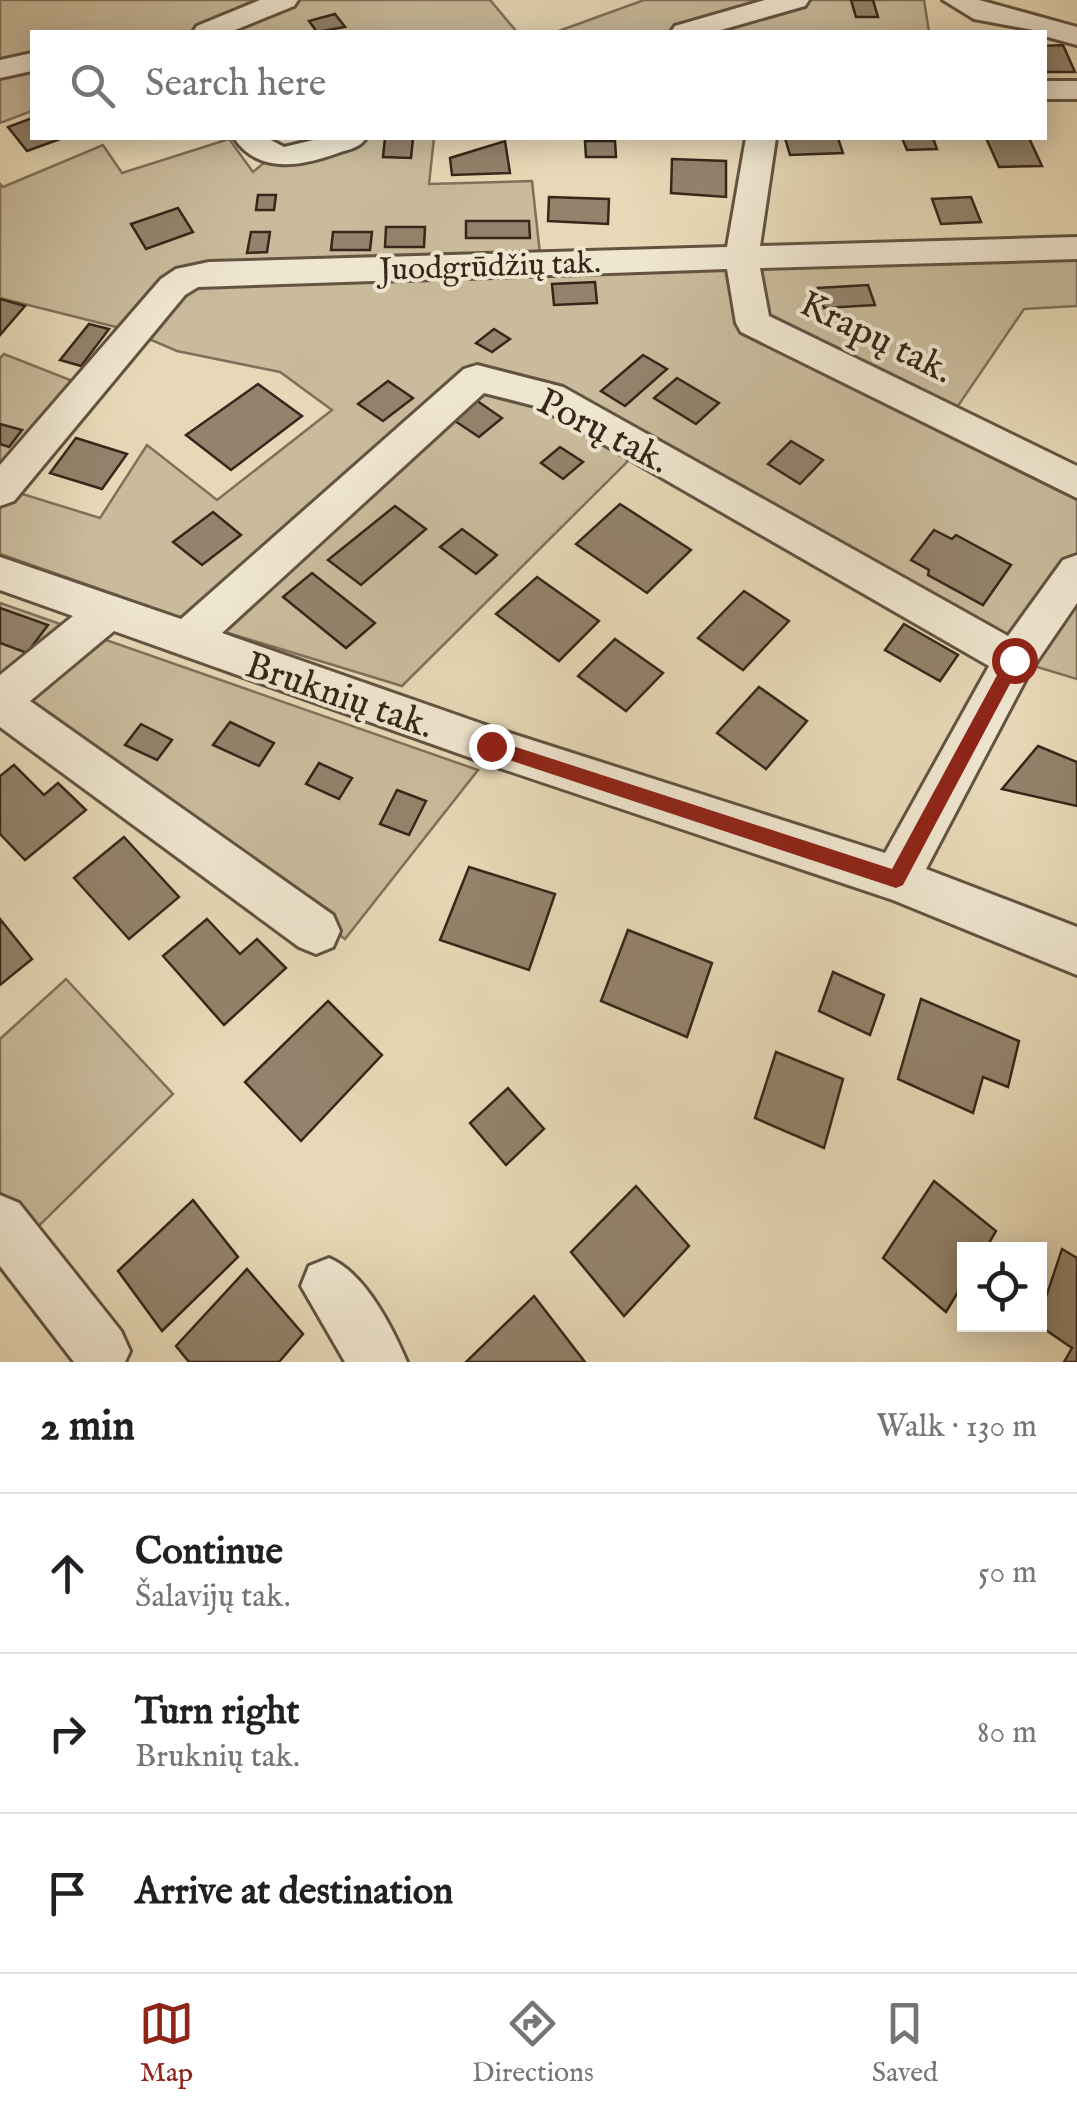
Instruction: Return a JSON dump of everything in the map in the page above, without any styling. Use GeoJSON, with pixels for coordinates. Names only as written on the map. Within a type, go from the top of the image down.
{"type":"FeatureCollection","features":[{"type":"Feature","properties":{"kind":"street"},"geometry":{"type":"LineString","coordinates":[[212,30],[284,0]]}},
{"type":"Feature","properties":{"kind":"street"},"geometry":{"type":"LineString","coordinates":[[699,30],[765,20],[795,0]]}},
{"type":"Feature","properties":{"kind":"street"},"geometry":{"type":"LineString","coordinates":[[956,0],[984,12],[1077,36]]}},
{"type":"Feature","properties":{"kind":"street"},"geometry":{"type":"LineString","coordinates":[[0,69],[30,62]]}},
{"type":"Feature","properties":{"kind":"street"},"geometry":{"type":"LineString","coordinates":[[1047,90],[1077,90]]}},
{"type":"Feature","properties":{"kind":"street"},"geometry":{"type":"LineString","coordinates":[[251,140],[268,156],[284,159],[345,140]]}},
{"type":"Feature","properties":{"kind":"street","name":"Krapų tak."},"geometry":{"type":"LineString","coordinates":[[762,140],[742,258],[753,323],[1077,483]]}},
{"type":"Feature","properties":{"kind":"street","name":"Juodgrūdžių tak."},"geometry":{"type":"LineString","coordinates":[[0,491],[172,287],[188,277],[208,273],[1077,248]]}},
{"type":"Feature","properties":{"kind":"street","name":"Porų tak."},"geometry":{"type":"LineString","coordinates":[[186,640],[476,378],[550,396],[1014,660]]}},
{"type":"Feature","properties":{"kind":"street"},"geometry":{"type":"LineString","coordinates":[[896,879],[1014,660],[1077,571]]}},
{"type":"Feature","properties":{"kind":"street","name":"Bruknių tak."},"geometry":{"type":"LineString","coordinates":[[0,572],[510,752],[896,879],[1077,951]]}},
{"type":"Feature","properties":{"kind":"street"},"geometry":{"type":"LineString","coordinates":[[110,612],[0,702],[316,931]]}},
{"type":"Feature","properties":{"kind":"street"},"geometry":{"type":"LineString","coordinates":[[0,1222],[101,1351]]}},
{"type":"Feature","properties":{"kind":"street"},"geometry":{"type":"LineString","coordinates":[[328,1286],[378,1362]]}},
{"type":"Feature","properties":{"kind":"shaded area"},"geometry":{"type":"Polygon","coordinates":[[[0,0],[490,0],[515,30],[30,30],[30,112],[0,123],[0,0]]]}},
{"type":"Feature","properties":{"kind":"shaded area"},"geometry":{"type":"Polygon","coordinates":[[[644,0],[924,0],[929,30],[562,30],[644,0]]]}},
{"type":"Feature","properties":{"kind":"shaded area"},"geometry":{"type":"Polygon","coordinates":[[[226,140],[253,172],[283,147],[307,140],[434,140],[429,184],[532,181],[541,263],[1077,248],[1077,306],[1024,309],[949,419],[1077,483],[1077,679],[1014,660],[633,456],[402,686],[202,625],[0,554],[0,358],[4,354],[88,387],[3,488],[100,518],[147,445],[217,500],[332,410],[280,372],[177,351],[128,330],[0,298],[0,184],[3,187],[103,145],[122,173],[226,140]]]}},
{"type":"Feature","properties":{"kind":"shaded area"},"geometry":{"type":"Polygon","coordinates":[[[0,603],[478,770],[345,939],[7,690],[0,694],[0,603]]]}},
{"type":"Feature","properties":{"kind":"shaded area"},"geometry":{"type":"Polygon","coordinates":[[[66,979],[173,1094],[0,1264],[0,1039],[66,979]]]}},
{"type":"Feature","properties":{"kind":"building"},"geometry":{"type":"Polygon","coordinates":[[[851,0],[873,0],[878,17],[856,17],[851,0]]]}},
{"type":"Feature","properties":{"kind":"building"},"geometry":{"type":"Polygon","coordinates":[[[335,14],[345,27],[316,30],[309,21],[335,14]]]}},
{"type":"Feature","properties":{"kind":"building"},"geometry":{"type":"Polygon","coordinates":[[[1063,45],[1075,72],[1047,72],[1047,46],[1063,45]]]}},
{"type":"Feature","properties":{"kind":"building"},"geometry":{"type":"Polygon","coordinates":[[[30,119],[30,140],[57,140],[27,151],[8,127],[30,119]]]}},
{"type":"Feature","properties":{"kind":"building"},"geometry":{"type":"Polygon","coordinates":[[[385,140],[413,140],[411,158],[383,157],[385,140]]]}},
{"type":"Feature","properties":{"kind":"building"},"geometry":{"type":"Polygon","coordinates":[[[786,140],[839,140],[843,153],[790,155],[786,140]]]}},
{"type":"Feature","properties":{"kind":"building"},"geometry":{"type":"Polygon","coordinates":[[[903,140],[934,140],[937,149],[907,150],[903,140]]]}},
{"type":"Feature","properties":{"kind":"building"},"geometry":{"type":"Polygon","coordinates":[[[987,140],[1030,140],[1042,166],[999,167],[987,140]]]}},
{"type":"Feature","properties":{"kind":"building"},"geometry":{"type":"Polygon","coordinates":[[[505,141],[510,173],[452,175],[450,158],[505,141]]]}},
{"type":"Feature","properties":{"kind":"building"},"geometry":{"type":"Polygon","coordinates":[[[585,141],[615,141],[616,157],[586,157],[585,141]]]}},
{"type":"Feature","properties":{"kind":"building"},"geometry":{"type":"Polygon","coordinates":[[[672,159],[726,161],[726,197],[671,193],[672,159]]]}},
{"type":"Feature","properties":{"kind":"building"},"geometry":{"type":"Polygon","coordinates":[[[258,195],[276,195],[274,210],[256,210],[258,195]]]}},
{"type":"Feature","properties":{"kind":"building"},"geometry":{"type":"Polygon","coordinates":[[[549,197],[609,199],[608,224],[548,221],[549,197]]]}},
{"type":"Feature","properties":{"kind":"building"},"geometry":{"type":"Polygon","coordinates":[[[971,197],[981,222],[941,224],[932,199],[971,197]]]}},
{"type":"Feature","properties":{"kind":"building"},"geometry":{"type":"Polygon","coordinates":[[[178,208],[193,232],[146,249],[131,224],[178,208]]]}},
{"type":"Feature","properties":{"kind":"building"},"geometry":{"type":"Polygon","coordinates":[[[466,221],[529,221],[530,238],[466,238],[466,221]]]}},
{"type":"Feature","properties":{"kind":"building"},"geometry":{"type":"Polygon","coordinates":[[[386,227],[425,227],[424,247],[385,247],[386,227]]]}},
{"type":"Feature","properties":{"kind":"building"},"geometry":{"type":"Polygon","coordinates":[[[251,232],[270,232],[267,252],[247,253],[251,232]]]}},
{"type":"Feature","properties":{"kind":"building"},"geometry":{"type":"Polygon","coordinates":[[[333,232],[372,232],[370,250],[331,250],[333,232]]]}},
{"type":"Feature","properties":{"kind":"building"},"geometry":{"type":"Polygon","coordinates":[[[595,282],[597,303],[554,305],[552,284],[595,282]]]}},
{"type":"Feature","properties":{"kind":"building"},"geometry":{"type":"Polygon","coordinates":[[[868,285],[875,305],[824,308],[818,288],[868,285]]]}},
{"type":"Feature","properties":{"kind":"building"},"geometry":{"type":"Polygon","coordinates":[[[0,299],[25,306],[0,335],[0,299]]]}},
{"type":"Feature","properties":{"kind":"building"},"geometry":{"type":"Polygon","coordinates":[[[89,324],[109,329],[81,366],[60,360],[89,324]]]}},
{"type":"Feature","properties":{"kind":"building"},"geometry":{"type":"Polygon","coordinates":[[[494,329],[510,339],[492,352],[476,343],[494,329]]]}},
{"type":"Feature","properties":{"kind":"building"},"geometry":{"type":"Polygon","coordinates":[[[643,355],[667,369],[625,406],[601,391],[643,355]]]}},
{"type":"Feature","properties":{"kind":"building"},"geometry":{"type":"Polygon","coordinates":[[[677,378],[719,403],[696,424],[654,398],[677,378]]]}},
{"type":"Feature","properties":{"kind":"building"},"geometry":{"type":"Polygon","coordinates":[[[388,381],[413,398],[383,421],[358,404],[388,381]]]}},
{"type":"Feature","properties":{"kind":"building"},"geometry":{"type":"Polygon","coordinates":[[[258,384],[302,416],[231,470],[186,435],[258,384]]]}},
{"type":"Feature","properties":{"kind":"building"},"geometry":{"type":"Polygon","coordinates":[[[470,396],[502,418],[479,437],[446,415],[470,396]]]}},
{"type":"Feature","properties":{"kind":"building"},"geometry":{"type":"Polygon","coordinates":[[[0,424],[22,430],[9,447],[0,444],[0,424]]]}},
{"type":"Feature","properties":{"kind":"building"},"geometry":{"type":"Polygon","coordinates":[[[76,438],[127,454],[102,489],[50,473],[76,438]]]}},
{"type":"Feature","properties":{"kind":"building"},"geometry":{"type":"Polygon","coordinates":[[[791,441],[823,460],[800,484],[768,464],[791,441]]]}},
{"type":"Feature","properties":{"kind":"building"},"geometry":{"type":"Polygon","coordinates":[[[560,447],[583,462],[563,479],[541,463],[560,447]]]}},
{"type":"Feature","properties":{"kind":"building"},"geometry":{"type":"Polygon","coordinates":[[[620,504],[691,550],[647,593],[576,544],[620,504]]]}},
{"type":"Feature","properties":{"kind":"building"},"geometry":{"type":"Polygon","coordinates":[[[395,506],[426,529],[361,585],[328,560],[395,506]]]}},
{"type":"Feature","properties":{"kind":"building"},"geometry":{"type":"Polygon","coordinates":[[[213,512],[241,535],[202,565],[173,542],[213,512]]]}},
{"type":"Feature","properties":{"kind":"building"},"geometry":{"type":"Polygon","coordinates":[[[462,529],[497,555],[476,574],[440,547],[462,529]]]}},
{"type":"Feature","properties":{"kind":"building"},"geometry":{"type":"Polygon","coordinates":[[[934,530],[952,539],[956,535],[1011,565],[983,605],[928,575],[929,570],[911,560],[934,530]]]}},
{"type":"Feature","properties":{"kind":"building"},"geometry":{"type":"Polygon","coordinates":[[[312,573],[375,623],[346,648],[283,597],[312,573]]]}},
{"type":"Feature","properties":{"kind":"building"},"geometry":{"type":"Polygon","coordinates":[[[537,577],[599,621],[559,661],[496,614],[537,577]]]}},
{"type":"Feature","properties":{"kind":"building"},"geometry":{"type":"Polygon","coordinates":[[[744,591],[789,621],[743,670],[698,638],[744,591]]]}},
{"type":"Feature","properties":{"kind":"building"},"geometry":{"type":"Polygon","coordinates":[[[0,608],[48,625],[27,653],[0,643],[0,608]]]}},
{"type":"Feature","properties":{"kind":"building"},"geometry":{"type":"Polygon","coordinates":[[[904,624],[958,655],[940,681],[885,650],[904,624]]]}},
{"type":"Feature","properties":{"kind":"building"},"geometry":{"type":"Polygon","coordinates":[[[615,639],[663,673],[626,711],[578,676],[615,639]]]}},
{"type":"Feature","properties":{"kind":"building"},"geometry":{"type":"Polygon","coordinates":[[[759,687],[807,721],[766,769],[717,733],[759,687]]]}},
{"type":"Feature","properties":{"kind":"building"},"geometry":{"type":"Polygon","coordinates":[[[230,722],[274,743],[259,766],[213,745],[230,722]]]}},
{"type":"Feature","properties":{"kind":"building"},"geometry":{"type":"Polygon","coordinates":[[[141,724],[172,740],[157,760],[125,745],[141,724]]]}},
{"type":"Feature","properties":{"kind":"building"},"geometry":{"type":"Polygon","coordinates":[[[1038,746],[1077,762],[1077,806],[1002,789],[1038,746]]]}},
{"type":"Feature","properties":{"kind":"building"},"geometry":{"type":"Polygon","coordinates":[[[319,763],[352,778],[339,799],[306,784],[319,763]]]}},
{"type":"Feature","properties":{"kind":"building"},"geometry":{"type":"Polygon","coordinates":[[[14,765],[44,795],[58,783],[86,810],[25,860],[0,834],[0,776],[14,765]]]}},
{"type":"Feature","properties":{"kind":"building"},"geometry":{"type":"Polygon","coordinates":[[[397,790],[426,801],[409,835],[380,824],[397,790]]]}},
{"type":"Feature","properties":{"kind":"building"},"geometry":{"type":"Polygon","coordinates":[[[124,837],[179,897],[129,939],[74,878],[124,837]]]}},
{"type":"Feature","properties":{"kind":"building"},"geometry":{"type":"Polygon","coordinates":[[[469,867],[555,894],[529,970],[440,940],[469,867]]]}},
{"type":"Feature","properties":{"kind":"building"},"geometry":{"type":"Polygon","coordinates":[[[0,919],[32,959],[0,985],[0,919]]]}},
{"type":"Feature","properties":{"kind":"building"},"geometry":{"type":"Polygon","coordinates":[[[207,919],[240,954],[257,939],[286,968],[224,1025],[163,956],[207,919]]]}},
{"type":"Feature","properties":{"kind":"building"},"geometry":{"type":"Polygon","coordinates":[[[628,930],[712,963],[687,1037],[601,1001],[628,930]]]}},
{"type":"Feature","properties":{"kind":"building"},"geometry":{"type":"Polygon","coordinates":[[[833,972],[884,995],[870,1035],[819,1011],[833,972]]]}},
{"type":"Feature","properties":{"kind":"building"},"geometry":{"type":"Polygon","coordinates":[[[921,999],[1019,1041],[1008,1087],[983,1077],[973,1113],[898,1079],[921,999]]]}},
{"type":"Feature","properties":{"kind":"building"},"geometry":{"type":"Polygon","coordinates":[[[328,1001],[382,1055],[301,1141],[245,1082],[328,1001]]]}},
{"type":"Feature","properties":{"kind":"building"},"geometry":{"type":"Polygon","coordinates":[[[776,1052],[843,1079],[824,1148],[755,1118],[776,1052]]]}},
{"type":"Feature","properties":{"kind":"building"},"geometry":{"type":"Polygon","coordinates":[[[508,1088],[544,1129],[506,1165],[470,1123],[508,1088]]]}},
{"type":"Feature","properties":{"kind":"building"},"geometry":{"type":"Polygon","coordinates":[[[934,1181],[996,1231],[990,1242],[957,1242],[957,1294],[946,1312],[883,1258],[934,1181]]]}},
{"type":"Feature","properties":{"kind":"building"},"geometry":{"type":"Polygon","coordinates":[[[636,1186],[689,1246],[624,1316],[571,1252],[636,1186]]]}},
{"type":"Feature","properties":{"kind":"building"},"geometry":{"type":"Polygon","coordinates":[[[193,1200],[238,1257],[162,1331],[118,1271],[193,1200]]]}},
{"type":"Feature","properties":{"kind":"building"},"geometry":{"type":"Polygon","coordinates":[[[1062,1249],[1077,1258],[1077,1362],[1064,1362],[1072,1348],[1047,1331],[1047,1294],[1062,1249]]]}},
{"type":"Feature","properties":{"kind":"building"},"geometry":{"type":"Polygon","coordinates":[[[247,1269],[303,1334],[279,1362],[189,1362],[176,1346],[247,1269]]]}},
{"type":"Feature","properties":{"kind":"building"},"geometry":{"type":"Polygon","coordinates":[[[534,1296],[585,1362],[466,1362],[534,1296]]]}},
{"type":"Feature","properties":{"kind":"route"},"geometry":{"type":"LineString","coordinates":[[491,746],[896,879],[1014,660]]}}]}
